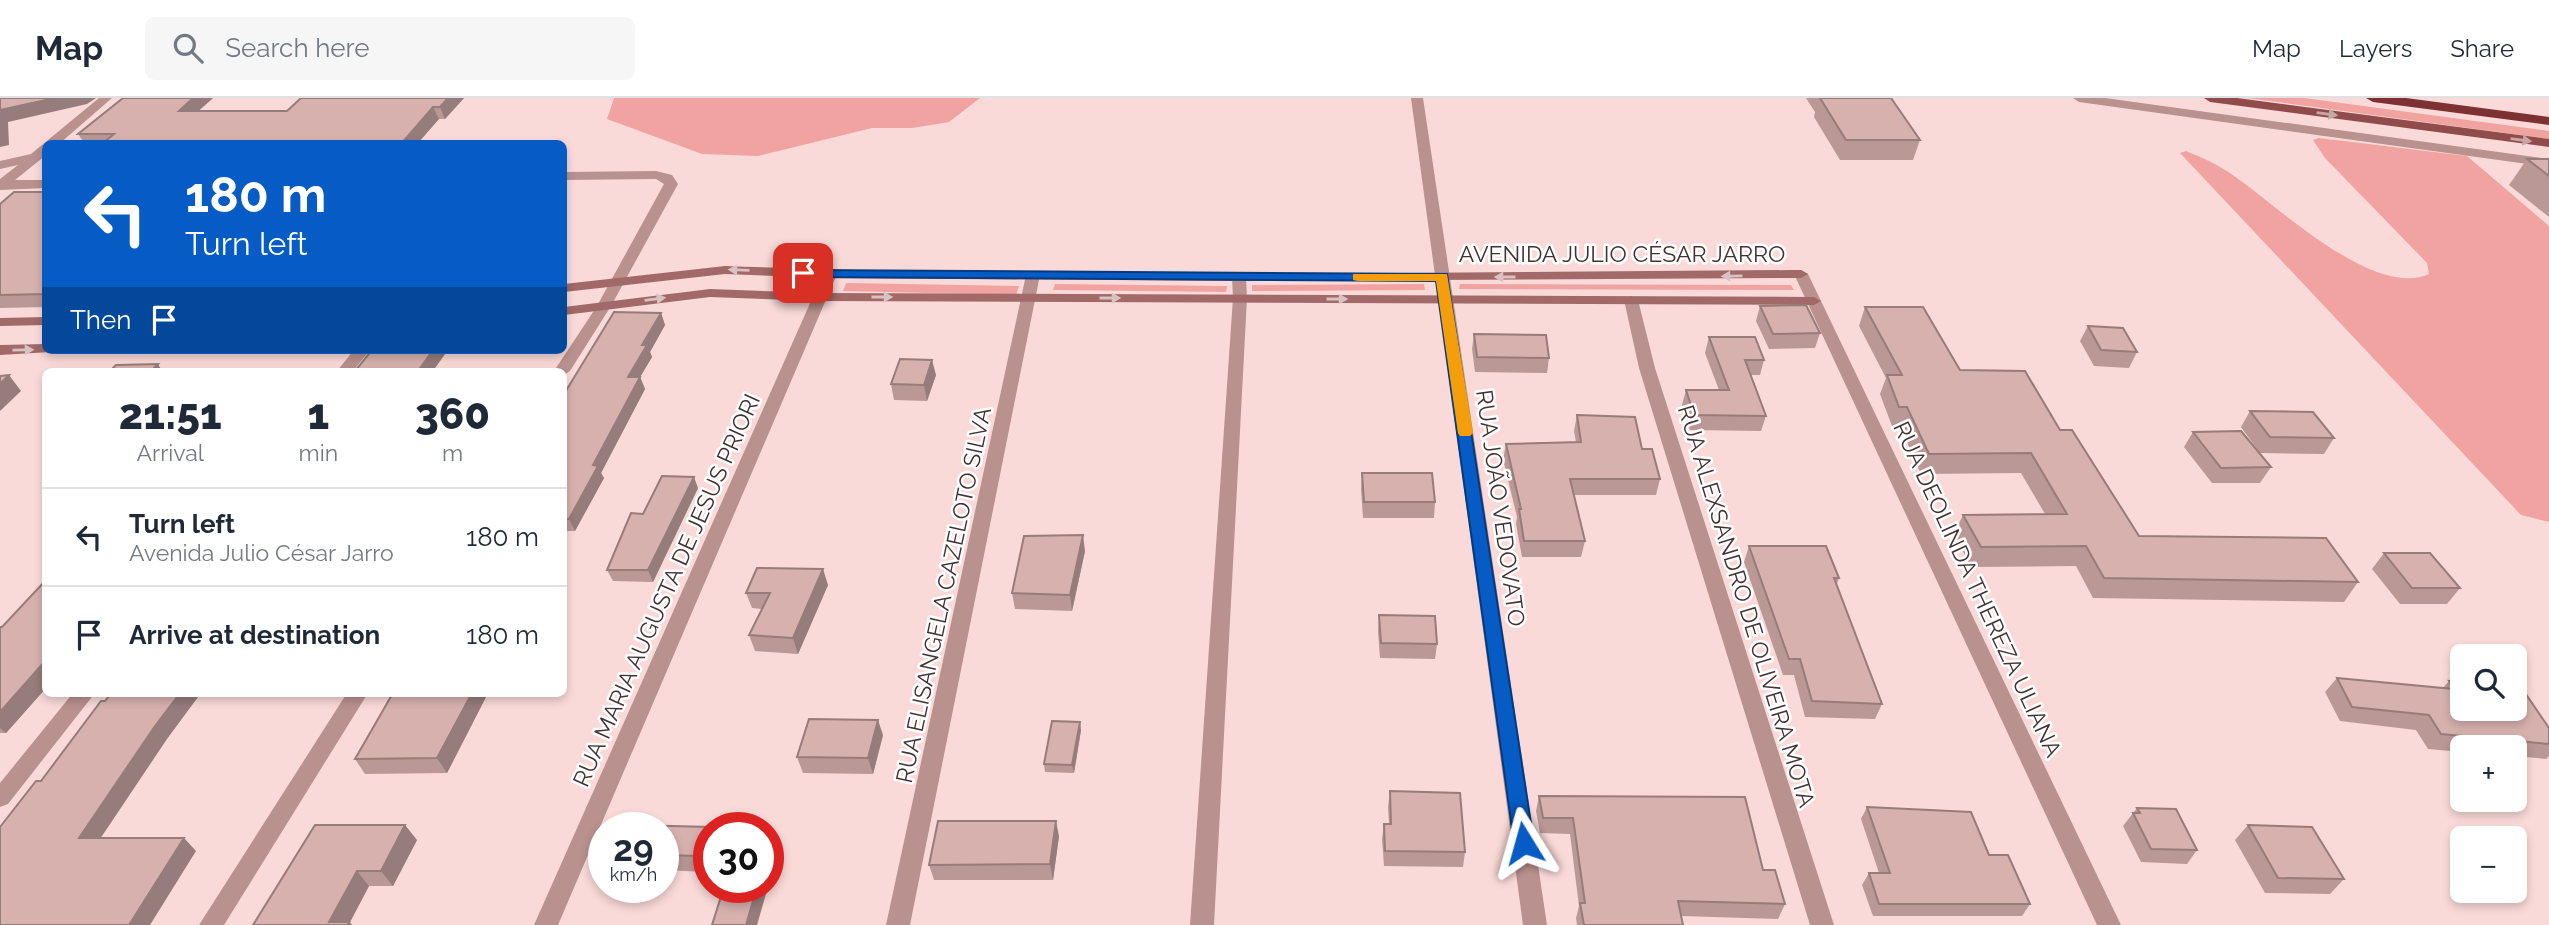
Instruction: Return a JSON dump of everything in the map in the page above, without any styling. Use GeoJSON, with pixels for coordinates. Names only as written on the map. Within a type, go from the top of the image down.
{"type":"FeatureCollection","features":[{"type":"Feature","properties":{"kind":"highway"},"geometry":{"type":"LineString","coordinates":[[2373,98],[2549,121]]}},
{"type":"Feature","properties":{"kind":"highway"},"geometry":{"type":"LineString","coordinates":[[2461,98],[2549,109]]}},
{"type":"Feature","properties":{"kind":"main road"},"geometry":{"type":"LineString","coordinates":[[2210,98],[2549,143]]}},
{"type":"Feature","properties":{"kind":"street"},"geometry":{"type":"LineString","coordinates":[[56,140],[106,98]]}},
{"type":"Feature","properties":{"kind":"street","name":"RUA JOÃO VEDOVATO"},"geometry":{"type":"LineString","coordinates":[[1417,98],[1535,925]]}},
{"type":"Feature","properties":{"kind":"street"},"geometry":{"type":"LineString","coordinates":[[2079,98],[2549,163]]}},
{"type":"Feature","properties":{"kind":"street"},"geometry":{"type":"LineString","coordinates":[[0,165],[40,152]]}},
{"type":"Feature","properties":{"kind":"street"},"geometry":{"type":"LineString","coordinates":[[1,185],[40,152]]}},
{"type":"Feature","properties":{"kind":"street"},"geometry":{"type":"LineString","coordinates":[[564,368],[604,306],[671,184],[667,178],[656,175],[567,176]]}},
{"type":"Feature","properties":{"kind":"street"},"geometry":{"type":"LineString","coordinates":[[1,185],[42,184]]}},
{"type":"Feature","properties":{"kind":"street","name":"AVENIDA JULIO CÉSAR JARRO"},"geometry":{"type":"LineString","coordinates":[[567,288],[725,270],[830,274],[1239,277],[1801,274]]}},
{"type":"Feature","properties":{"kind":"street","name":"RUA MARIA AUGUSTA DE JESUS PRIORI"},"geometry":{"type":"LineString","coordinates":[[546,925],[830,274]]}},
{"type":"Feature","properties":{"kind":"street","name":"RUA DEOLINDA THEREZA ULIANA"},"geometry":{"type":"LineString","coordinates":[[1801,274],[2109,925]]}},
{"type":"Feature","properties":{"kind":"street","name":"RUA ELISANGELA CAZELOTO SILVA"},"geometry":{"type":"LineString","coordinates":[[898,925],[1031,298],[1033,275]]}},
{"type":"Feature","properties":{"kind":"street"},"geometry":{"type":"LineString","coordinates":[[1202,925],[1240,298],[1239,277]]}},
{"type":"Feature","properties":{"kind":"street","name":"AVENIDA JULIO CÉSAR JARRO"},"geometry":{"type":"LineString","coordinates":[[567,311],[710,293],[820,297],[1814,301]]}},
{"type":"Feature","properties":{"kind":"street","name":"RUA ALEXSANDRO DE OLIVEIRA MOTA"},"geometry":{"type":"LineString","coordinates":[[1631,300],[1647,368],[1822,925]]}},
{"type":"Feature","properties":{"kind":"street"},"geometry":{"type":"LineString","coordinates":[[0,322],[42,321]]}},
{"type":"Feature","properties":{"kind":"street"},"geometry":{"type":"LineString","coordinates":[[0,350],[42,349]]}},
{"type":"Feature","properties":{"kind":"street"},"geometry":{"type":"LineString","coordinates":[[347,368],[359,354]]}},
{"type":"Feature","properties":{"kind":"street"},"geometry":{"type":"LineString","coordinates":[[0,798],[82,697]]}},
{"type":"Feature","properties":{"kind":"street"},"geometry":{"type":"LineString","coordinates":[[211,925],[355,697]]}},
{"type":"Feature","properties":{"kind":"shaded area"},"geometry":{"type":"Polygon","coordinates":[[[614,98],[980,98],[949,122],[912,128],[872,128],[758,156],[702,154],[607,119],[614,98]]]}},
{"type":"Feature","properties":{"kind":"shaded area"},"geometry":{"type":"Polygon","coordinates":[[[2248,98],[2304,98],[2549,131],[2549,139],[2248,98]]]}},
{"type":"Feature","properties":{"kind":"shaded area"},"geometry":{"type":"Polygon","coordinates":[[[2319,138],[2467,156],[2549,226],[2549,522],[2521,515],[2180,153],[2186,151],[2223,168],[2301,227],[2355,262],[2382,274],[2407,278],[2429,274],[2427,263],[2325,158],[2313,140],[2319,138]]]}},
{"type":"Feature","properties":{"kind":"shaded area"},"geometry":{"type":"Polygon","coordinates":[[[846,283],[1019,286],[1016,295],[843,291],[846,283]]]}},
{"type":"Feature","properties":{"kind":"shaded area"},"geometry":{"type":"Polygon","coordinates":[[[1055,284],[1227,286],[1226,292],[1053,290],[1055,284]]]}},
{"type":"Feature","properties":{"kind":"shaded area"},"geometry":{"type":"Polygon","coordinates":[[[1424,284],[1425,290],[1252,291],[1252,285],[1424,284]]]}},
{"type":"Feature","properties":{"kind":"shaded area"},"geometry":{"type":"Polygon","coordinates":[[[1460,284],[1791,285],[1794,290],[1459,289],[1460,284]]]}},
{"type":"Feature","properties":{"kind":"building"},"geometry":{"type":"Polygon","coordinates":[[[0,98],[55,98],[0,110],[0,98]]]}},
{"type":"Feature","properties":{"kind":"building"},"geometry":{"type":"Polygon","coordinates":[[[123,98],[193,98],[179,111],[287,111],[301,98],[448,98],[440,107],[433,107],[404,140],[107,140],[114,134],[78,134],[123,98]]]}},
{"type":"Feature","properties":{"kind":"building"},"geometry":{"type":"Polygon","coordinates":[[[1820,98],[1891,98],[1920,140],[1846,140],[1820,98]]]}},
{"type":"Feature","properties":{"kind":"building"},"geometry":{"type":"Polygon","coordinates":[[[2527,159],[2549,159],[2549,176],[2527,159]]]}},
{"type":"Feature","properties":{"kind":"building"},"geometry":{"type":"Polygon","coordinates":[[[14,192],[42,192],[42,294],[0,295],[0,204],[14,192]]]}},
{"type":"Feature","properties":{"kind":"building"},"geometry":{"type":"Polygon","coordinates":[[[1806,305],[1820,333],[1773,334],[1760,306],[1806,305]]]}},
{"type":"Feature","properties":{"kind":"building"},"geometry":{"type":"Polygon","coordinates":[[[1865,307],[1923,307],[1960,370],[2025,371],[2060,430],[2072,430],[2139,536],[2326,538],[2358,582],[2104,578],[2086,546],[1981,547],[1963,515],[2067,514],[2031,453],[1929,454],[1907,407],[1899,407],[1887,375],[1902,375],[1865,307]]]}},
{"type":"Feature","properties":{"kind":"building"},"geometry":{"type":"Polygon","coordinates":[[[614,312],[661,313],[642,345],[647,345],[628,377],[640,377],[593,465],[598,466],[569,519],[567,519],[567,389],[614,312]]]}},
{"type":"Feature","properties":{"kind":"building"},"geometry":{"type":"Polygon","coordinates":[[[2088,326],[2123,328],[2137,352],[2101,350],[2088,326]]]}},
{"type":"Feature","properties":{"kind":"building"},"geometry":{"type":"Polygon","coordinates":[[[1474,334],[1546,335],[1549,358],[1477,357],[1474,334]]]}},
{"type":"Feature","properties":{"kind":"building"},"geometry":{"type":"Polygon","coordinates":[[[1709,337],[1755,337],[1764,360],[1745,360],[1766,416],[1694,415],[1686,390],[1729,390],[1709,337]]]}},
{"type":"Feature","properties":{"kind":"building"},"geometry":{"type":"Polygon","coordinates":[[[369,354],[430,354],[420,368],[357,368],[369,354]]]}},
{"type":"Feature","properties":{"kind":"building"},"geometry":{"type":"Polygon","coordinates":[[[900,359],[932,360],[924,385],[891,384],[900,359]]]}},
{"type":"Feature","properties":{"kind":"building"},"geometry":{"type":"Polygon","coordinates":[[[158,364],[154,368],[113,368],[116,365],[158,364]]]}},
{"type":"Feature","properties":{"kind":"building"},"geometry":{"type":"Polygon","coordinates":[[[9,375],[0,384],[0,376],[9,375]]]}},
{"type":"Feature","properties":{"kind":"building"},"geometry":{"type":"Polygon","coordinates":[[[2250,411],[2313,412],[2334,438],[2270,437],[2250,411]]]}},
{"type":"Feature","properties":{"kind":"building"},"geometry":{"type":"Polygon","coordinates":[[[1577,415],[1635,417],[1642,449],[1652,449],[1660,479],[1570,479],[1585,541],[1524,541],[1521,509],[1506,444],[1581,442],[1577,415]]]}},
{"type":"Feature","properties":{"kind":"building"},"geometry":{"type":"Polygon","coordinates":[[[2241,431],[2271,467],[2221,468],[2193,432],[2241,431]]]}},
{"type":"Feature","properties":{"kind":"building"},"geometry":{"type":"Polygon","coordinates":[[[1362,473],[1432,473],[1435,502],[1364,502],[1362,473]]]}},
{"type":"Feature","properties":{"kind":"building"},"geometry":{"type":"Polygon","coordinates":[[[662,476],[694,477],[648,570],[607,570],[631,513],[643,514],[662,476]]]}},
{"type":"Feature","properties":{"kind":"building"},"geometry":{"type":"Polygon","coordinates":[[[1083,535],[1070,595],[1012,593],[1024,536],[1083,535]]]}},
{"type":"Feature","properties":{"kind":"building"},"geometry":{"type":"Polygon","coordinates":[[[1749,546],[1826,546],[1839,578],[1834,578],[1882,704],[1812,701],[1800,659],[1789,659],[1749,546]]]}},
{"type":"Feature","properties":{"kind":"building"},"geometry":{"type":"Polygon","coordinates":[[[2384,553],[2430,553],[2460,588],[2412,588],[2384,553]]]}},
{"type":"Feature","properties":{"kind":"building"},"geometry":{"type":"Polygon","coordinates":[[[757,568],[823,569],[793,638],[749,635],[770,593],[746,593],[757,568]]]}},
{"type":"Feature","properties":{"kind":"building"},"geometry":{"type":"Polygon","coordinates":[[[42,584],[42,665],[0,712],[0,627],[42,584]]]}},
{"type":"Feature","properties":{"kind":"building"},"geometry":{"type":"Polygon","coordinates":[[[1379,615],[1435,616],[1437,644],[1381,643],[1379,615]]]}},
{"type":"Feature","properties":{"kind":"building"},"geometry":{"type":"Polygon","coordinates":[[[2337,678],[2450,689],[2450,721],[2527,721],[2527,696],[2549,728],[2549,744],[2527,742],[2527,735],[2441,734],[2429,715],[2352,707],[2337,678]]]}},
{"type":"Feature","properties":{"kind":"building"},"geometry":{"type":"Polygon","coordinates":[[[108,697],[177,697],[79,838],[184,838],[129,925],[0,925],[0,827],[36,781],[41,781],[101,701],[108,697]]]}},
{"type":"Feature","properties":{"kind":"building"},"geometry":{"type":"Polygon","coordinates":[[[391,697],[470,697],[437,758],[355,759],[391,697]]]}},
{"type":"Feature","properties":{"kind":"building"},"geometry":{"type":"Polygon","coordinates":[[[809,719],[878,720],[868,758],[797,757],[809,719]]]}},
{"type":"Feature","properties":{"kind":"building"},"geometry":{"type":"Polygon","coordinates":[[[1052,721],[1080,722],[1072,765],[1044,764],[1052,721]]]}},
{"type":"Feature","properties":{"kind":"building"},"geometry":{"type":"Polygon","coordinates":[[[1390,791],[1460,793],[1465,852],[1385,851],[1384,824],[1391,824],[1390,791]]]}},
{"type":"Feature","properties":{"kind":"building"},"geometry":{"type":"Polygon","coordinates":[[[1539,796],[1745,797],[1763,870],[1775,870],[1785,904],[1678,901],[1683,925],[1584,925],[1580,903],[1585,903],[1573,818],[1543,818],[1539,796]]]}},
{"type":"Feature","properties":{"kind":"building"},"geometry":{"type":"Polygon","coordinates":[[[1867,807],[1971,812],[1989,855],[2008,855],[2030,904],[1879,904],[1869,873],[1890,873],[1867,807]]]}},
{"type":"Feature","properties":{"kind":"building"},"geometry":{"type":"Polygon","coordinates":[[[2137,808],[2176,809],[2197,850],[2151,849],[2133,813],[2140,813],[2137,808]]]}},
{"type":"Feature","properties":{"kind":"building"},"geometry":{"type":"Polygon","coordinates":[[[938,821],[1056,821],[1050,864],[929,865],[938,821]]]}},
{"type":"Feature","properties":{"kind":"building"},"geometry":{"type":"Polygon","coordinates":[[[315,825],[405,825],[381,871],[357,871],[329,922],[349,922],[348,925],[253,925],[315,825]]]}},
{"type":"Feature","properties":{"kind":"building"},"geometry":{"type":"Polygon","coordinates":[[[2248,825],[2312,827],[2344,879],[2278,878],[2248,825]]]}},
{"type":"Feature","properties":{"kind":"building"},"geometry":{"type":"Polygon","coordinates":[[[679,826],[693,827],[693,856],[679,855],[679,826]]]}},
{"type":"Feature","properties":{"kind":"building"},"geometry":{"type":"Polygon","coordinates":[[[719,903],[752,903],[746,925],[712,925],[719,903]]]}},
{"type":"Feature","properties":{"kind":"slow traffic"},"geometry":{"type":"LineString","coordinates":[[1358,277],[1442,277],[1465,433]]}},
{"type":"Feature","properties":{"kind":"route"},"geometry":{"type":"LineString","coordinates":[[803,273],[1442,277],[1524,843]]}}]}
